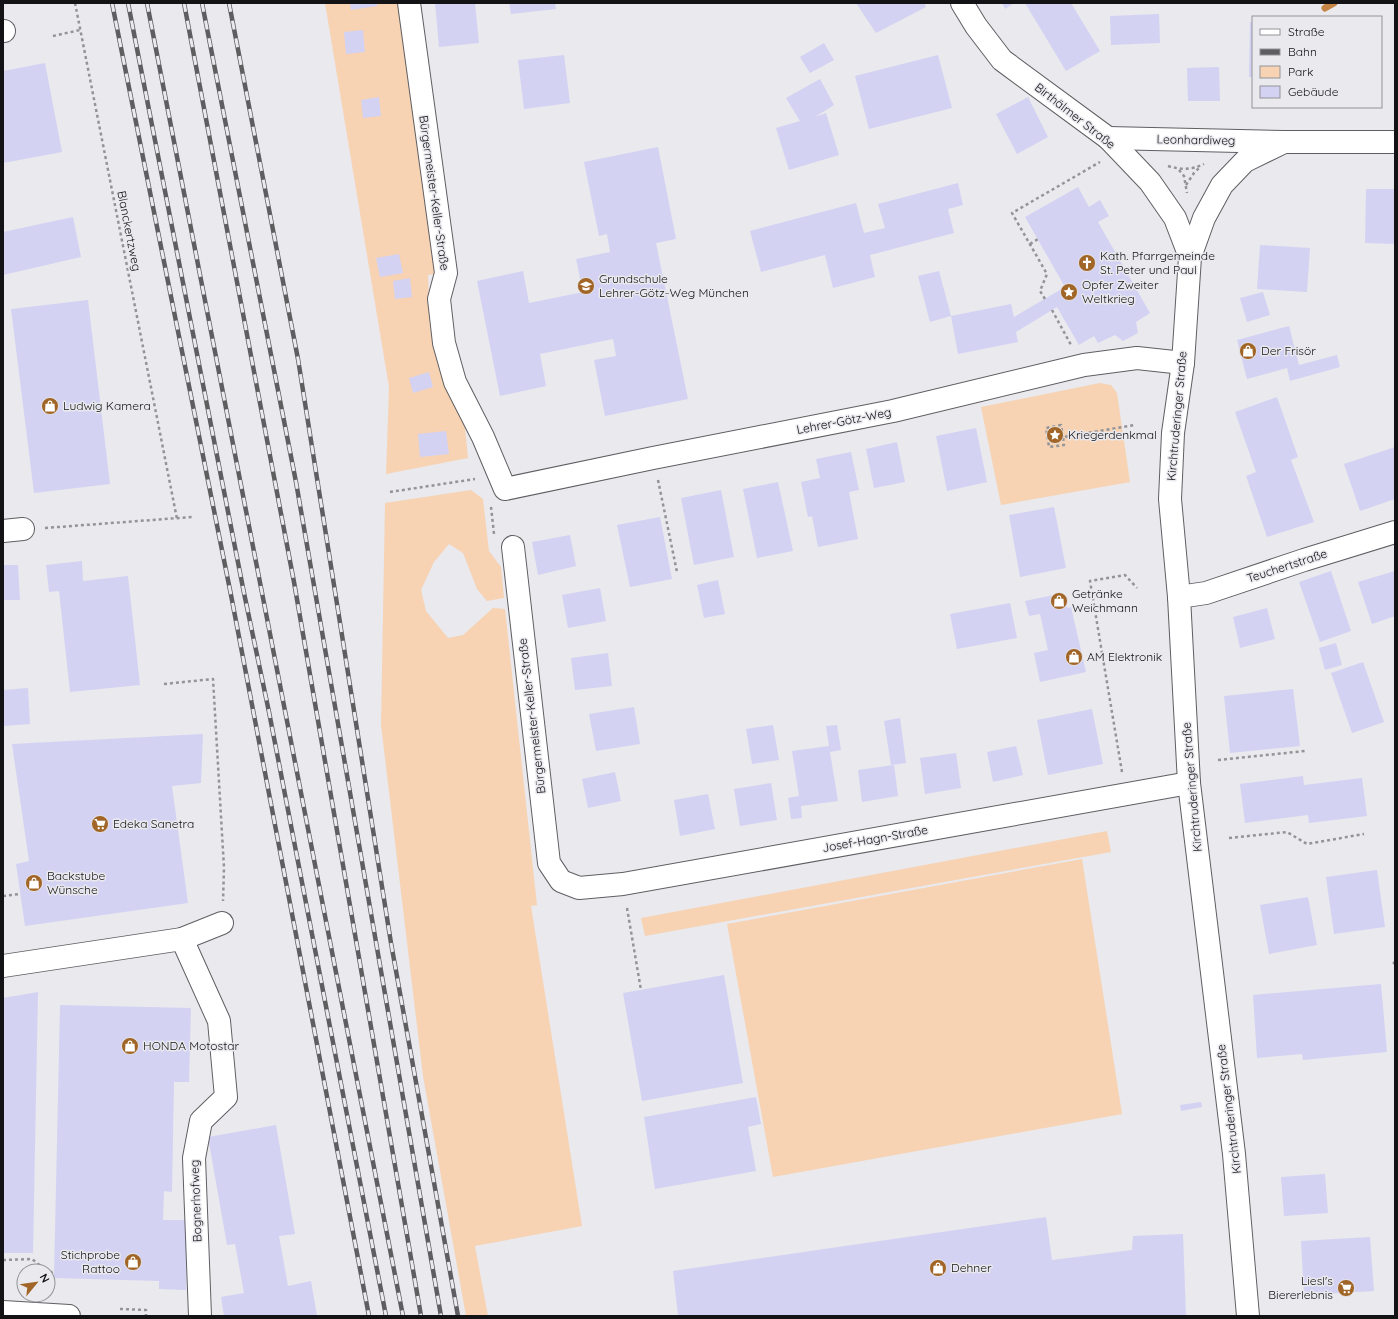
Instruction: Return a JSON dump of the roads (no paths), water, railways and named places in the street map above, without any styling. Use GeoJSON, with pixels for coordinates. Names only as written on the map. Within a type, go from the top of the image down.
{"type":"FeatureCollection","features":[{"type":"Feature","properties":{"kind":"street","name":"Bürgermeister-Keller-Straße"},"geometry":{"type":"LineString","coordinates":[[409,3],[446,273],[439,299],[444,343],[455,382],[483,437],[498,497]]}},
{"type":"Feature","properties":{"kind":"street","name":"Birthälmer Straße"},"geometry":{"type":"LineString","coordinates":[[962,3],[976,26],[1002,60],[1108,138],[1150,182],[1175,218],[1190,257]]}},
{"type":"Feature","properties":{"kind":"street","name":"Leonhardiweg"},"geometry":{"type":"LineString","coordinates":[[1108,138],[1284,142],[1395,142]]}},
{"type":"Feature","properties":{"kind":"street","name":"Leonhardiweg"},"geometry":{"type":"LineString","coordinates":[[1190,257],[1204,218],[1222,185],[1245,161],[1284,142]]}},
{"type":"Feature","properties":{"kind":"street","name":"Kirchtruderinger Straße"},"geometry":{"type":"LineString","coordinates":[[1190,257],[1183,363],[1173,433],[1170,499],[1179,597],[1189,783],[1234,1154],[1248,1316]]}},
{"type":"Feature","properties":{"kind":"street","name":"Lehrer-Götz-Weg"},"geometry":{"type":"LineString","coordinates":[[498,497],[669,455],[893,411],[1084,365],[1137,358],[1183,363]]}},
{"type":"Feature","properties":{"kind":"street","name":"Teuchertstraße"},"geometry":{"type":"LineString","coordinates":[[1179,597],[1206,592],[1395,532]]}},
{"type":"Feature","properties":{"kind":"street","name":"Bürgermeister-Keller-Straße"},"geometry":{"type":"LineString","coordinates":[[513,546],[549,864],[561,881]]}},
{"type":"Feature","properties":{"kind":"street","name":"Josef-Hagn-Straße"},"geometry":{"type":"LineString","coordinates":[[561,881],[579,888],[623,884],[1189,783]]}},
{"type":"Feature","properties":{"kind":"street"},"geometry":{"type":"LineString","coordinates":[[3,966],[182,939],[222,923]]}},
{"type":"Feature","properties":{"kind":"street","name":"Bognerhofweg"},"geometry":{"type":"LineString","coordinates":[[182,939],[219,1021],[226,1097],[201,1121],[194,1158],[200,1316]]}},
{"type":"Feature","properties":{"kind":"street"},"geometry":{"type":"LineString","coordinates":[[3,1312],[56,1315]]}},
{"type":"Feature","properties":{"kind":"waterway"},"geometry":{"type":"LineString","coordinates":[[1325,8],[1334,3]]}},
{"type":"Feature","properties":{"kind":"railway"},"geometry":{"type":"LineString","coordinates":[[112,3],[231,595],[369,1316]]}},
{"type":"Feature","properties":{"kind":"railway"},"geometry":{"type":"LineString","coordinates":[[128,3],[244,593],[269,712],[386,1316]]}},
{"type":"Feature","properties":{"kind":"railway"},"geometry":{"type":"LineString","coordinates":[[147,3],[403,1316]]}},
{"type":"Feature","properties":{"kind":"railway"},"geometry":{"type":"LineString","coordinates":[[184,3],[294,582],[421,1316]]}},
{"type":"Feature","properties":{"kind":"railway"},"geometry":{"type":"LineString","coordinates":[[202,3],[296,482],[441,1316]]}},
{"type":"Feature","properties":{"kind":"railway"},"geometry":{"type":"LineString","coordinates":[[229,3],[298,359],[391,943],[458,1316]]}},
{"type":"Feature","properties":{"kind":"place","name":"Kath. Pfarrgemeinde St. Peter und Paul"},"geometry":{"type":"Point","coordinates":[1087,263]}},
{"type":"Feature","properties":{"kind":"place","name":"Grundschule Lehrer-Götz-Weg München"},"geometry":{"type":"Point","coordinates":[586,286]}},
{"type":"Feature","properties":{"kind":"place","name":"Opfer Zweiter Weltkrieg"},"geometry":{"type":"Point","coordinates":[1069,292]}},
{"type":"Feature","properties":{"kind":"place","name":"Der Frisör"},"geometry":{"type":"Point","coordinates":[1248,351]}},
{"type":"Feature","properties":{"kind":"place","name":"Ludwig Kamera"},"geometry":{"type":"Point","coordinates":[50,406]}},
{"type":"Feature","properties":{"kind":"place","name":"Kriegerdenkmal"},"geometry":{"type":"Point","coordinates":[1055,435]}},
{"type":"Feature","properties":{"kind":"place","name":"Getränke Weichmann"},"geometry":{"type":"Point","coordinates":[1059,601]}},
{"type":"Feature","properties":{"kind":"place","name":"AM Elektronik"},"geometry":{"type":"Point","coordinates":[1074,657]}},
{"type":"Feature","properties":{"kind":"place","name":"Edeka Sanetra"},"geometry":{"type":"Point","coordinates":[100,824]}},
{"type":"Feature","properties":{"kind":"place","name":"Backstube Wünsche"},"geometry":{"type":"Point","coordinates":[34,883]}},
{"type":"Feature","properties":{"kind":"place","name":"HONDA Motostar"},"geometry":{"type":"Point","coordinates":[130,1046]}},
{"type":"Feature","properties":{"kind":"place","name":"Stichprobe Rattoo"},"geometry":{"type":"Point","coordinates":[133,1262]}},
{"type":"Feature","properties":{"kind":"place","name":"Dehner"},"geometry":{"type":"Point","coordinates":[938,1268]}},
{"type":"Feature","properties":{"kind":"place","name":"Liesl's Biererlebnis"},"geometry":{"type":"Point","coordinates":[1346,1288]}}]}
